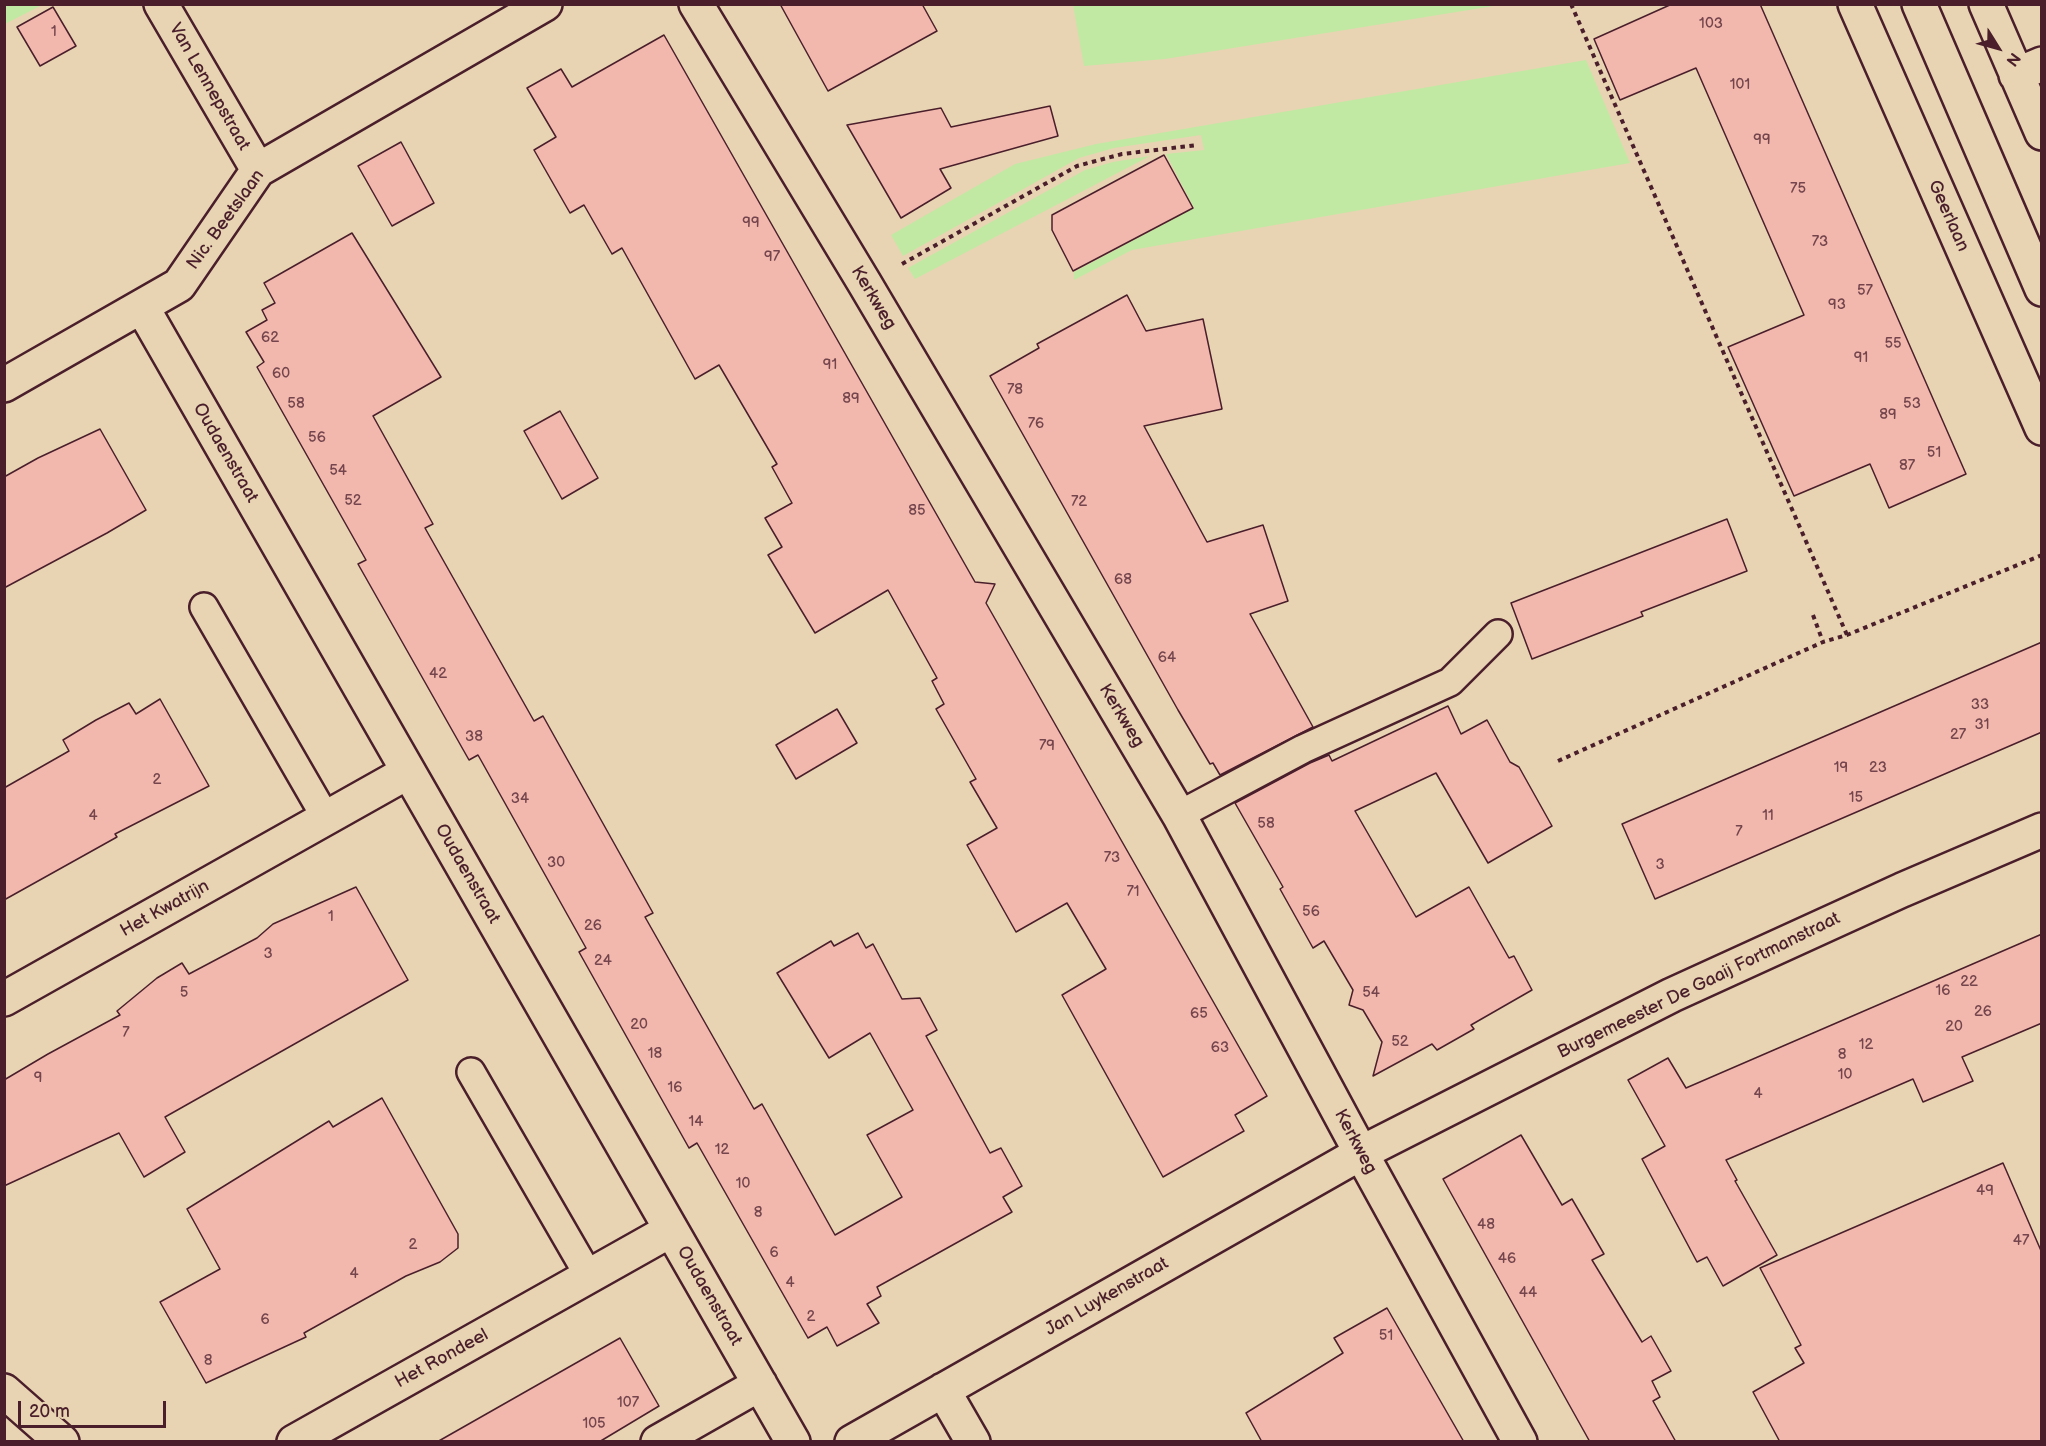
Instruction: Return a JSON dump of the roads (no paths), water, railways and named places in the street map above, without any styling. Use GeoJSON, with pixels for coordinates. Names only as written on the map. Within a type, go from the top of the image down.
{"type":"FeatureCollection","features":[{"type":"Feature","properties":{"kind":"street","name":"Van Lennepstraat"},"geometry":{"type":"LineString","coordinates":[[161,4],[258,170]]}},
{"type":"Feature","properties":{"kind":"street","name":"Nic. Beetslaan"},"geometry":{"type":"LineString","coordinates":[[4,385],[179,285],[258,170],[545,4]]}},
{"type":"Feature","properties":{"kind":"street","name":"Kerkweg"},"geometry":{"type":"LineString","coordinates":[[696,4],[865,284],[1179,815],[1520,1442]]}},
{"type":"Feature","properties":{"kind":"street","name":"Geerlaan"},"geometry":{"type":"LineString","coordinates":[[1855,4],[2042,428]]}},
{"type":"Feature","properties":{"kind":"street"},"geometry":{"type":"LineString","coordinates":[[1918,4],[2042,289]]}},
{"type":"Feature","properties":{"kind":"street"},"geometry":{"type":"LineString","coordinates":[[1986,4],[2029,70],[2042,133]]}},
{"type":"Feature","properties":{"kind":"street","name":"Oudaenstraat"},"geometry":{"type":"LineString","coordinates":[[142,307],[793,1442]]}},
{"type":"Feature","properties":{"kind":"street","name":"Het Kwatrijn"},"geometry":{"type":"LineString","coordinates":[[4,999],[408,772]]}},
{"type":"Feature","properties":{"kind":"street","name":"Burgemeester De Gaaij Fortmanstraat"},"geometry":{"type":"LineString","coordinates":[[1361,1153],[1672,995],[1902,890],[2042,830]]}},
{"type":"Feature","properties":{"kind":"street","name":"Jan Luykenstraat"},"geometry":{"type":"LineString","coordinates":[[852,1442],[1361,1153]]}},
{"type":"Feature","properties":{"kind":"street","name":"Het Rondeel"},"geometry":{"type":"LineString","coordinates":[[294,1442],[671,1230]]}},
{"type":"Feature","properties":{"kind":"street"},"geometry":{"type":"LineString","coordinates":[[658,1442],[760,1384]]}},
{"type":"Feature","properties":{"kind":"street"},"geometry":{"type":"LineString","coordinates":[[943,1390],[973,1442]]}},
{"type":"Feature","properties":{"kind":"street"},"geometry":{"type":"LineString","coordinates":[[4,1391],[62,1442]]}},
{"type":"Feature","properties":{"kind":"lane"},"geometry":{"type":"LineString","coordinates":[[204,607],[326,818]]}},
{"type":"Feature","properties":{"kind":"lane"},"geometry":{"type":"LineString","coordinates":[[1179,815],[1303,749],[1450,682],[1498,634]]}},
{"type":"Feature","properties":{"kind":"lane"},"geometry":{"type":"LineString","coordinates":[[471,1072],[589,1276]]}}]}
